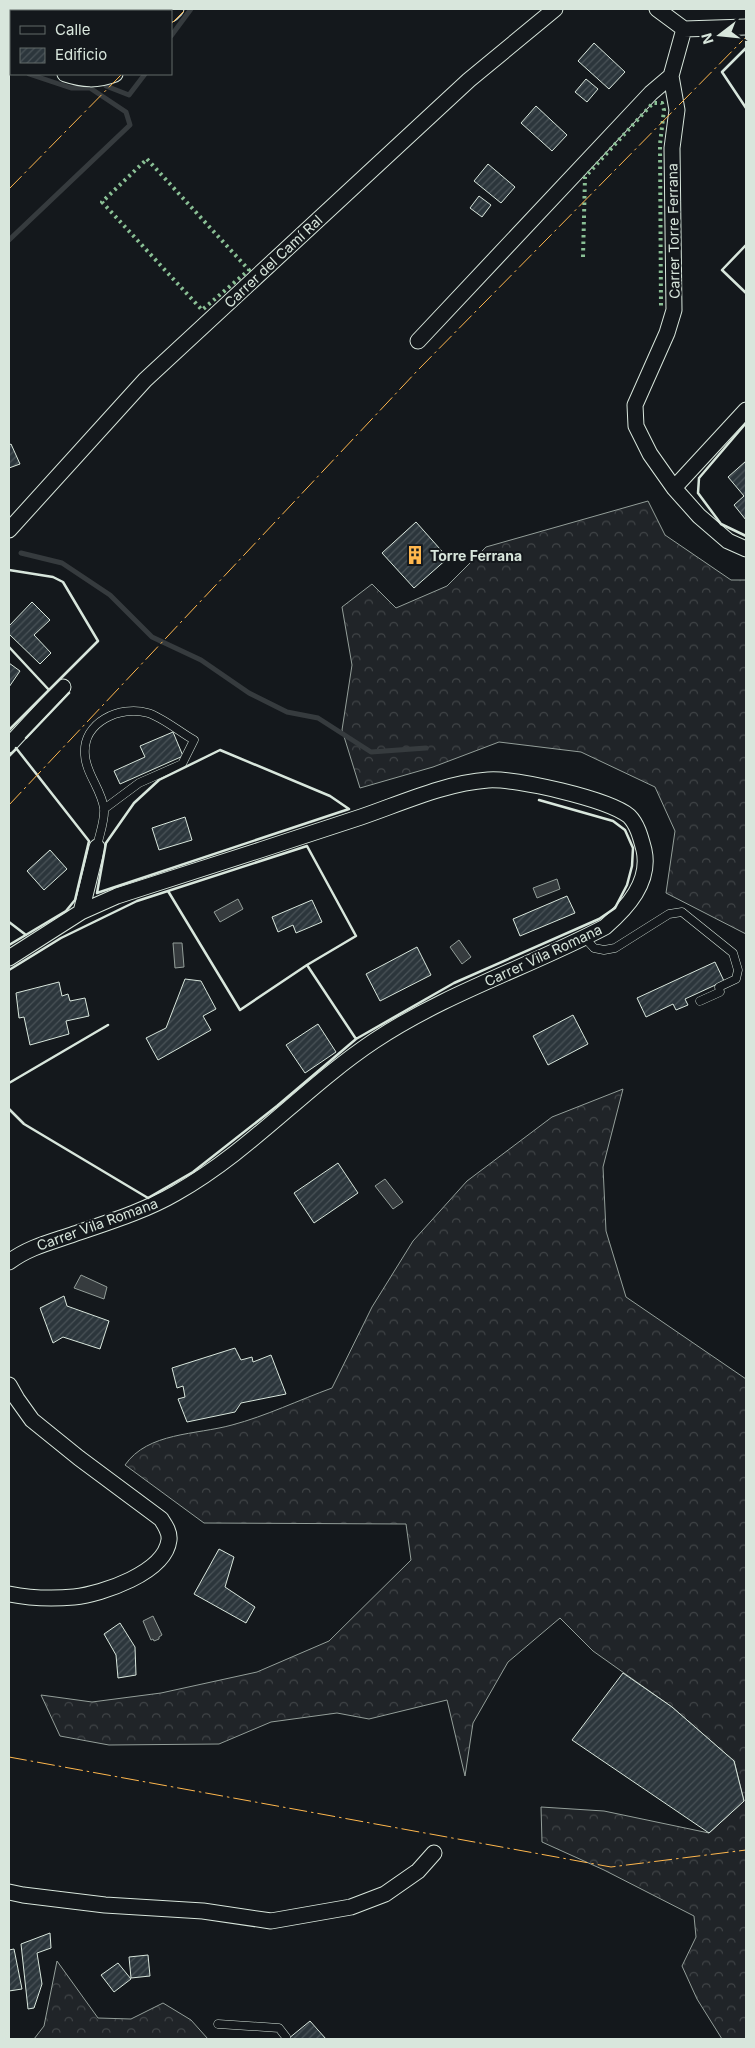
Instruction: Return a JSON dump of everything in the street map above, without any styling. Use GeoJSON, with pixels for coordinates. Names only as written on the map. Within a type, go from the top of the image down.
{"type":"FeatureCollection","features":[{"type":"Feature","properties":{"kind":"street","name":"Carrer del Camí Ral"},"geometry":{"type":"LineString","coordinates":[[9,530],[145,380],[469,80],[555,9]]}},
{"type":"Feature","properties":{"kind":"street"},"geometry":{"type":"LineString","coordinates":[[657,9],[684,29],[746,27]]}},
{"type":"Feature","properties":{"kind":"street","name":"Carrer Torre Ferrana"},"geometry":{"type":"LineString","coordinates":[[684,29],[671,76],[677,110],[672,148],[674,310],[667,334],[635,405],[636,426],[650,454],[674,488],[698,516],[728,541],[746,549]]}},
{"type":"Feature","properties":{"kind":"street"},"geometry":{"type":"LineString","coordinates":[[68,75],[78,79],[95,80],[112,75]]}},
{"type":"Feature","properties":{"kind":"street"},"geometry":{"type":"LineString","coordinates":[[418,341],[651,93],[671,76]]}},
{"type":"Feature","properties":{"kind":"street"},"geometry":{"type":"LineString","coordinates":[[674,488],[746,410]]}},
{"type":"Feature","properties":{"kind":"street"},"geometry":{"type":"LineString","coordinates":[[9,745],[62,687]]}},
{"type":"Feature","properties":{"kind":"street","name":"Carrer Vila Romana"},"geometry":{"type":"LineString","coordinates":[[9,958],[81,912],[117,896],[428,794],[488,780],[506,781],[585,797],[615,807],[631,818],[640,833],[645,855],[644,874],[636,894],[623,912],[605,927],[460,993],[406,1020],[359,1051],[239,1152],[210,1173],[175,1194],[147,1208],[31,1248],[9,1262]]}},
{"type":"Feature","properties":{"kind":"street"},"geometry":{"type":"LineString","coordinates":[[81,912],[97,847]]}},
{"type":"Feature","properties":{"kind":"street"},"geometry":{"type":"LineString","coordinates":[[9,1385],[16,1399],[32,1420],[79,1458],[161,1519],[167,1528],[170,1539],[158,1561],[142,1574],[102,1591],[75,1597],[24,1597],[9,1594]]}},
{"type":"Feature","properties":{"kind":"street"},"geometry":{"type":"LineString","coordinates":[[9,1892],[24,1896],[105,1905],[203,1911],[271,1921],[351,1907],[385,1894],[418,1871],[434,1853]]}},
{"type":"Feature","properties":{"kind":"lane"},"geometry":{"type":"LineString","coordinates":[[97,847],[104,809],[85,755],[86,738],[93,726],[111,715],[134,711],[150,713],[194,740],[182,764],[139,784],[104,809]]}},
{"type":"Feature","properties":{"kind":"lane"},"geometry":{"type":"LineString","coordinates":[[584,937],[594,948],[604,950],[615,948],[668,914],[682,912],[734,953],[738,970],[736,980],[719,988],[720,992],[700,1001]]}},
{"type":"Feature","properties":{"kind":"lane"},"geometry":{"type":"LineString","coordinates":[[218,2024],[280,2028],[286,2038]]}},
{"type":"Feature","properties":{"kind":"green space"},"geometry":{"type":"Polygon","coordinates":[[[648,501],[665,535],[731,580],[746,580],[746,934],[666,893],[675,831],[655,787],[581,752],[499,742],[433,767],[360,788],[342,730],[352,665],[342,607],[372,584],[396,608],[447,586],[486,547],[648,501]]]}},
{"type":"Feature","properties":{"kind":"green space"},"geometry":{"type":"Polygon","coordinates":[[[623,1089],[603,1167],[606,1231],[626,1297],[746,1379],[746,2039],[722,2039],[697,1999],[682,1966],[696,1937],[694,1916],[604,1870],[542,1842],[541,1807],[604,1811],[709,1833],[744,1801],[734,1761],[672,1707],[593,1651],[560,1618],[508,1662],[473,1723],[465,1776],[447,1700],[369,1719],[337,1713],[271,1722],[219,1744],[109,1745],[60,1736],[41,1695],[92,1702],[161,1693],[257,1672],[329,1641],[411,1560],[406,1524],[204,1523],[125,1465],[135,1454],[159,1440],[232,1425],[270,1413],[332,1388],[372,1307],[413,1241],[467,1181],[552,1117],[623,1089]]]}},
{"type":"Feature","properties":{"kind":"green space"},"geometry":{"type":"Polygon","coordinates":[[[57,1961],[98,2018],[131,2019],[163,2003],[191,2020],[208,2039],[34,2039],[44,2026],[57,1961]]]}},
{"type":"Feature","properties":{"kind":"shaded area"},"geometry":{"type":"Polygon","coordinates":[[[557,879],[560,889],[537,898],[533,888],[557,879]]]}},
{"type":"Feature","properties":{"kind":"shaded area"},"geometry":{"type":"Polygon","coordinates":[[[238,899],[243,909],[220,922],[214,912],[238,899]]]}},
{"type":"Feature","properties":{"kind":"shaded area"},"geometry":{"type":"Polygon","coordinates":[[[459,940],[471,957],[462,964],[450,947],[459,940]]]}},
{"type":"Feature","properties":{"kind":"shaded area"},"geometry":{"type":"Polygon","coordinates":[[[173,943],[182,943],[184,967],[175,968],[173,943]]]}},
{"type":"Feature","properties":{"kind":"shaded area"},"geometry":{"type":"Polygon","coordinates":[[[385,1179],[403,1202],[393,1209],[375,1186],[385,1179]]]}},
{"type":"Feature","properties":{"kind":"shaded area"},"geometry":{"type":"Polygon","coordinates":[[[81,1275],[107,1287],[104,1299],[74,1288],[81,1275]]]}},
{"type":"Feature","properties":{"kind":"shaded area"},"geometry":{"type":"Polygon","coordinates":[[[153,1616],[162,1635],[154,1641],[153,1639],[151,1640],[143,1621],[153,1616]]]}},
{"type":"Feature","properties":{"kind":"building"},"geometry":{"type":"Polygon","coordinates":[[[594,43],[625,72],[609,89],[578,61],[594,43]]]}},
{"type":"Feature","properties":{"kind":"building"},"geometry":{"type":"Polygon","coordinates":[[[586,79],[598,89],[587,102],[575,92],[586,79]]]}},
{"type":"Feature","properties":{"kind":"building"},"geometry":{"type":"Polygon","coordinates":[[[536,106],[567,135],[552,151],[521,123],[536,106]]]}},
{"type":"Feature","properties":{"kind":"building"},"geometry":{"type":"Polygon","coordinates":[[[488,164],[515,187],[501,203],[474,181],[488,164]]]}},
{"type":"Feature","properties":{"kind":"building"},"geometry":{"type":"Polygon","coordinates":[[[479,196],[491,205],[482,217],[470,208],[479,196]]]}},
{"type":"Feature","properties":{"kind":"building"},"geometry":{"type":"Polygon","coordinates":[[[11,444],[20,464],[9,468],[9,445],[11,444]]]}},
{"type":"Feature","properties":{"kind":"building"},"geometry":{"type":"Polygon","coordinates":[[[746,461],[746,520],[734,505],[744,496],[728,477],[746,461]]]}},
{"type":"Feature","properties":{"kind":"building","name":"Torre Ferrana"},"geometry":{"type":"Polygon","coordinates":[[[416,522],[448,558],[414,588],[382,553],[416,522]]]}},
{"type":"Feature","properties":{"kind":"building"},"geometry":{"type":"Polygon","coordinates":[[[32,602],[50,620],[34,635],[51,653],[40,664],[9,634],[9,626],[32,602]]]}},
{"type":"Feature","properties":{"kind":"building"},"geometry":{"type":"Polygon","coordinates":[[[9,663],[20,671],[9,687],[9,663]]]}},
{"type":"Feature","properties":{"kind":"building"},"geometry":{"type":"Polygon","coordinates":[[[173,732],[183,756],[120,784],[114,771],[145,757],[140,746],[173,732]]]}},
{"type":"Feature","properties":{"kind":"building"},"geometry":{"type":"Polygon","coordinates":[[[185,817],[192,840],[159,850],[152,828],[185,817]]]}},
{"type":"Feature","properties":{"kind":"building"},"geometry":{"type":"Polygon","coordinates":[[[50,850],[67,869],[44,890],[27,871],[50,850]]]}},
{"type":"Feature","properties":{"kind":"building"},"geometry":{"type":"Polygon","coordinates":[[[567,896],[575,913],[520,936],[513,919],[567,896]]]}},
{"type":"Feature","properties":{"kind":"building"},"geometry":{"type":"Polygon","coordinates":[[[312,900],[322,922],[296,933],[293,925],[278,932],[272,917],[312,900]]]}},
{"type":"Feature","properties":{"kind":"building"},"geometry":{"type":"Polygon","coordinates":[[[417,947],[431,975],[380,1001],[366,974],[417,947]]]}},
{"type":"Feature","properties":{"kind":"building"},"geometry":{"type":"Polygon","coordinates":[[[715,962],[724,981],[685,999],[688,1005],[676,1010],[673,1004],[646,1017],[637,998],[715,962]]]}},
{"type":"Feature","properties":{"kind":"building"},"geometry":{"type":"Polygon","coordinates":[[[185,979],[201,981],[216,1009],[203,1016],[211,1030],[158,1060],[146,1038],[166,1028],[185,979]]]}},
{"type":"Feature","properties":{"kind":"building"},"geometry":{"type":"Polygon","coordinates":[[[59,982],[62,996],[68,994],[70,1001],[85,998],[89,1016],[66,1021],[69,1034],[30,1045],[24,1017],[19,1018],[16,993],[59,982]]]}},
{"type":"Feature","properties":{"kind":"building"},"geometry":{"type":"Polygon","coordinates":[[[573,1015],[588,1044],[548,1065],[533,1036],[573,1015]]]}},
{"type":"Feature","properties":{"kind":"building"},"geometry":{"type":"Polygon","coordinates":[[[318,1024],[336,1052],[305,1073],[286,1045],[318,1024]]]}},
{"type":"Feature","properties":{"kind":"building"},"geometry":{"type":"Polygon","coordinates":[[[338,1163],[358,1193],[314,1223],[294,1193],[338,1163]]]}},
{"type":"Feature","properties":{"kind":"building"},"geometry":{"type":"Polygon","coordinates":[[[64,1296],[67,1306],[109,1321],[100,1349],[63,1337],[53,1343],[40,1308],[64,1296]]]}},
{"type":"Feature","properties":{"kind":"building"},"geometry":{"type":"Polygon","coordinates":[[[235,1348],[241,1360],[252,1357],[253,1362],[271,1355],[286,1394],[241,1403],[235,1412],[187,1422],[178,1399],[185,1397],[183,1386],[177,1388],[172,1368],[235,1348]]]}},
{"type":"Feature","properties":{"kind":"building"},"geometry":{"type":"Polygon","coordinates":[[[219,1549],[234,1557],[225,1587],[255,1607],[246,1623],[194,1594],[219,1549]]]}},
{"type":"Feature","properties":{"kind":"building"},"geometry":{"type":"Polygon","coordinates":[[[120,1623],[135,1647],[136,1675],[118,1678],[116,1655],[104,1634],[120,1623]]]}},
{"type":"Feature","properties":{"kind":"building"},"geometry":{"type":"Polygon","coordinates":[[[623,1673],[672,1707],[734,1761],[744,1801],[709,1833],[572,1740],[623,1673]]]}},
{"type":"Feature","properties":{"kind":"building"},"geometry":{"type":"Polygon","coordinates":[[[50,1933],[51,1948],[37,1953],[42,1984],[34,2008],[28,2009],[21,1944],[50,1933]]]}},
{"type":"Feature","properties":{"kind":"building"},"geometry":{"type":"Polygon","coordinates":[[[14,1949],[22,1989],[9,1991],[9,1950],[14,1949]]]}},
{"type":"Feature","properties":{"kind":"building"},"geometry":{"type":"Polygon","coordinates":[[[148,1955],[150,1976],[131,1978],[129,1957],[148,1955]]]}},
{"type":"Feature","properties":{"kind":"building"},"geometry":{"type":"Polygon","coordinates":[[[118,1963],[131,1979],[114,1992],[101,1975],[118,1963]]]}},
{"type":"Feature","properties":{"kind":"building"},"geometry":{"type":"Polygon","coordinates":[[[310,2021],[326,2039],[288,2039],[310,2021]]]}},
{"type":"Feature","properties":{"kind":"waterway"},"geometry":{"type":"LineString","coordinates":[[172,35],[191,9]]}},
{"type":"Feature","properties":{"kind":"waterway"},"geometry":{"type":"LineString","coordinates":[[9,240],[130,125],[126,112],[90,88],[71,88],[32,75]]}},
{"type":"Feature","properties":{"kind":"waterway"},"geometry":{"type":"LineString","coordinates":[[106,86],[129,95],[144,75]]}},
{"type":"Feature","properties":{"kind":"waterway"},"geometry":{"type":"LineString","coordinates":[[21,553],[62,563],[110,595],[152,637],[201,660],[249,693],[287,712],[318,718],[371,752],[426,748]]}},
{"type":"Feature","properties":{"kind":"hedge"},"geometry":{"type":"LineString","coordinates":[[583,257],[585,177],[653,103],[662,103],[664,110],[660,144],[661,308]]}},
{"type":"Feature","properties":{"kind":"hedge"},"geometry":{"type":"LineString","coordinates":[[147,159],[249,270],[202,310],[102,202],[147,159]]}},
{"type":"Feature","properties":{"kind":"wall"},"geometry":{"type":"LineString","coordinates":[[746,48],[722,72],[746,108]]}},
{"type":"Feature","properties":{"kind":"wall"},"geometry":{"type":"LineString","coordinates":[[746,245],[722,270],[746,293]]}},
{"type":"Feature","properties":{"kind":"wall"},"geometry":{"type":"LineString","coordinates":[[746,423],[699,478],[698,493],[721,524],[746,536]]}},
{"type":"Feature","properties":{"kind":"wall"},"geometry":{"type":"LineString","coordinates":[[9,570],[53,577],[63,582],[98,641],[9,730]]}},
{"type":"Feature","properties":{"kind":"wall"},"geometry":{"type":"LineString","coordinates":[[9,647],[49,690]]}},
{"type":"Feature","properties":{"kind":"wall"},"geometry":{"type":"LineString","coordinates":[[26,738],[69,693]]}},
{"type":"Feature","properties":{"kind":"wall"},"geometry":{"type":"LineString","coordinates":[[9,945],[66,911],[75,900],[89,841],[16,748]]}},
{"type":"Feature","properties":{"kind":"wall"},"geometry":{"type":"LineString","coordinates":[[9,756],[16,749]]}},
{"type":"Feature","properties":{"kind":"wall"},"geometry":{"type":"LineString","coordinates":[[220,750],[330,796],[349,809],[97,893],[106,843],[134,803],[159,780],[220,750]]}},
{"type":"Feature","properties":{"kind":"wall"},"geometry":{"type":"LineString","coordinates":[[9,1109],[24,1124],[148,1198],[193,1172],[277,1106],[356,1039],[454,983],[599,919],[615,908],[627,885],[632,866],[633,848],[625,830],[613,821],[539,800]]}},
{"type":"Feature","properties":{"kind":"wall"},"geometry":{"type":"LineString","coordinates":[[9,970],[61,938],[137,901],[307,846],[356,936],[307,965],[356,1039]]}},
{"type":"Feature","properties":{"kind":"wall"},"geometry":{"type":"LineString","coordinates":[[168,891],[240,1010],[307,965]]}},
{"type":"Feature","properties":{"kind":"wall"},"geometry":{"type":"LineString","coordinates":[[9,922],[26,935]]}},
{"type":"Feature","properties":{"kind":"wall"},"geometry":{"type":"LineString","coordinates":[[9,1083],[108,1025]]}},
{"type":"Feature","properties":{"kind":"power"},"geometry":{"type":"LineString","coordinates":[[172,23],[186,9]]}},
{"type":"Feature","properties":{"kind":"power"},"geometry":{"type":"LineString","coordinates":[[9,805],[418,370],[746,37]]}},
{"type":"Feature","properties":{"kind":"power"},"geometry":{"type":"LineString","coordinates":[[9,189],[121,75]]}},
{"type":"Feature","properties":{"kind":"power"},"geometry":{"type":"LineString","coordinates":[[9,1757],[611,1867],[746,1850]]}},
{"type":"Feature","properties":{"kind":"place","name":"Torre Ferrana"},"geometry":{"type":"Point","coordinates":[415,555]}}]}
